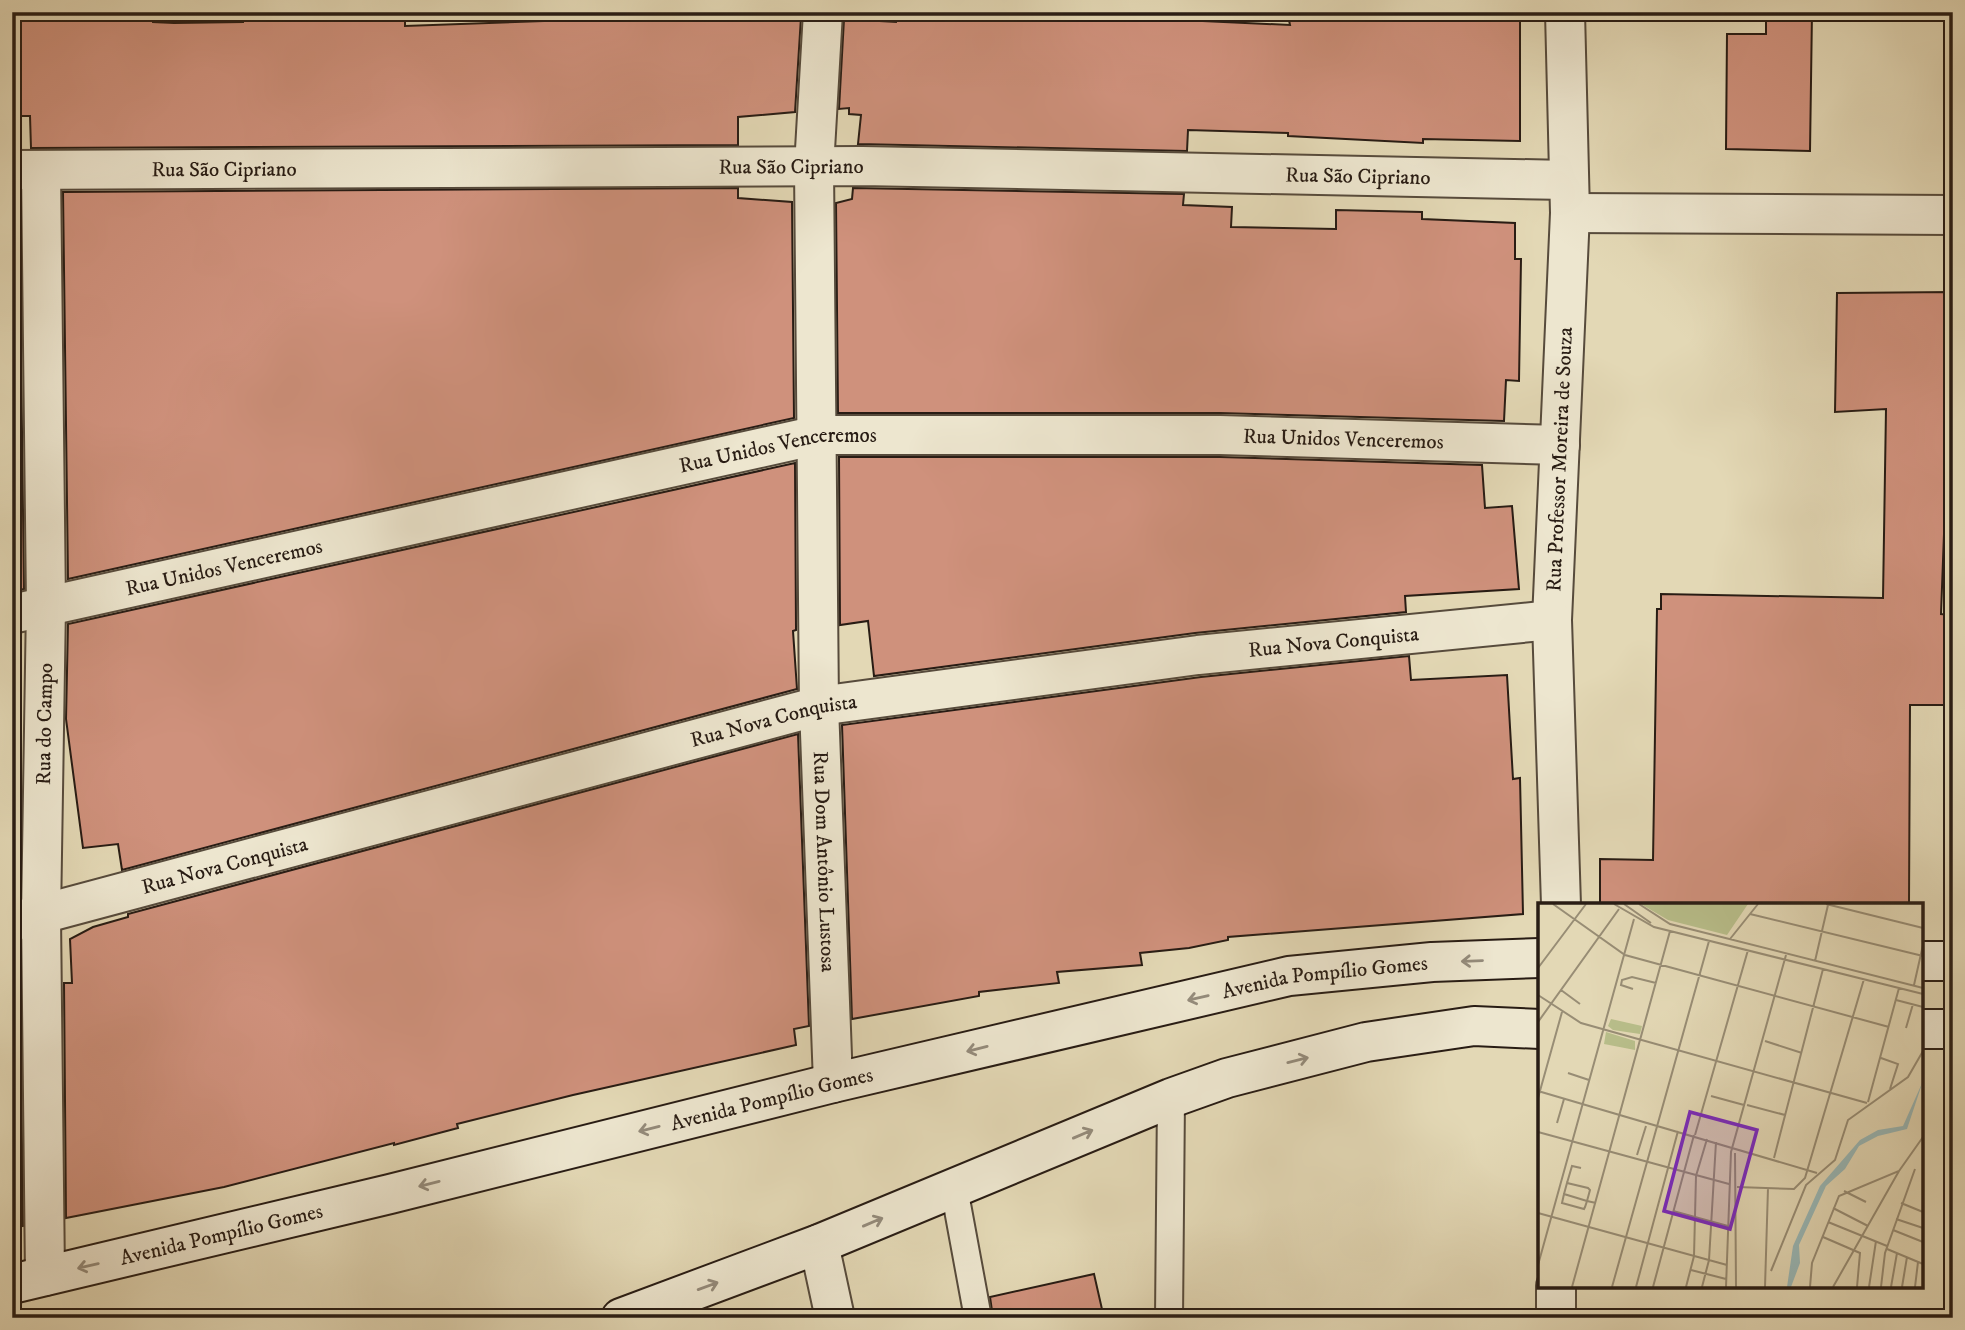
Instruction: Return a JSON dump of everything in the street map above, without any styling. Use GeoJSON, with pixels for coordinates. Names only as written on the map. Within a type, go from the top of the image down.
{"type":"FeatureCollection","features":[{"type":"Feature","properties":{"kind":"street","name":"Rua Dom Antônio Lustosa"},"geometry":{"type":"LineString","coordinates":[[823,12],[814,167],[819,706],[833,1083]]}},
{"type":"Feature","properties":{"kind":"street","name":"Rua Professor Moreira de Souza"},"geometry":{"type":"LineString","coordinates":[[1560,903],[1552,620],[1569,197],[1566,12]]}},
{"type":"Feature","properties":{"kind":"street","name":"Rua São Cipriano"},"geometry":{"type":"LineString","coordinates":[[27,171],[814,167],[1953,215]]}},
{"type":"Feature","properties":{"kind":"street","name":"Rua do Campo"},"geometry":{"type":"LineString","coordinates":[[27,171],[29,1280]]}},
{"type":"Feature","properties":{"kind":"street","name":"Rua Unidos Venceremos"},"geometry":{"type":"LineString","coordinates":[[29,610],[818,435],[1220,435],[1560,446]]}},
{"type":"Feature","properties":{"kind":"street","name":"Rua Nova Conquista"},"geometry":{"type":"LineString","coordinates":[[27,919],[819,706],[1198,655],[1552,620]]}},
{"type":"Feature","properties":{"kind":"street","name":"Avenida Pompílio Gomes"},"geometry":{"type":"LineString","coordinates":[[29,1280],[833,1083],[1289,976],[1432,962],[1538,958]]}},
{"type":"Feature","properties":{"kind":"street"},"geometry":{"type":"LineString","coordinates":[[1923,961],[1953,961]]}},
{"type":"Feature","properties":{"kind":"street"},"geometry":{"type":"LineString","coordinates":[[621,1318],[819,1244],[1171,1098],[1227,1078],[1366,1042],[1474,1026],[1538,1029]]}},
{"type":"Feature","properties":{"kind":"street"},"geometry":{"type":"LineString","coordinates":[[1923,1029],[1953,1029]]}},
{"type":"Feature","properties":{"kind":"street"},"geometry":{"type":"LineString","coordinates":[[819,1244],[835,1318]]}},
{"type":"Feature","properties":{"kind":"street"},"geometry":{"type":"LineString","coordinates":[[1556,1288],[1556,1318]]}},
{"type":"Feature","properties":{"kind":"lane"},"geometry":{"type":"LineString","coordinates":[[1169,1318],[1171,1098]]}},
{"type":"Feature","properties":{"kind":"lane"},"geometry":{"type":"LineString","coordinates":[[954,1188],[978,1318]]}},
{"type":"Feature","properties":{"kind":"building"},"geometry":{"type":"Polygon","coordinates":[[[12,12],[152,12],[153,22],[174,23],[243,22],[243,15],[405,16],[405,26],[543,21],[543,12],[638,12],[638,17],[793,12],[793,17],[801,17],[795,112],[738,117],[738,145],[31,148],[30,116],[12,116],[12,12]]]}},
{"type":"Feature","properties":{"kind":"building"},"geometry":{"type":"Polygon","coordinates":[[[897,12],[985,15],[985,12],[1156,12],[1156,18],[1182,17],[1182,20],[1290,25],[1288,15],[1357,18],[1357,12],[1520,12],[1520,141],[1423,139],[1423,143],[1288,136],[1288,133],[1188,130],[1187,151],[858,144],[861,115],[849,114],[849,108],[839,109],[844,19],[896,22],[897,12]]]}},
{"type":"Feature","properties":{"kind":"building"},"geometry":{"type":"Polygon","coordinates":[[[1766,12],[1812,12],[1810,151],[1726,149],[1727,34],[1766,34],[1766,12]]]}},
{"type":"Feature","properties":{"kind":"building"},"geometry":{"type":"Polygon","coordinates":[[[738,188],[738,198],[792,202],[794,418],[68,579],[63,192],[738,188]]]}},
{"type":"Feature","properties":{"kind":"building"},"geometry":{"type":"Polygon","coordinates":[[[853,188],[1184,194],[1183,205],[1232,207],[1231,227],[1336,229],[1336,210],[1422,212],[1422,219],[1515,223],[1515,259],[1521,259],[1519,381],[1506,380],[1504,421],[1220,413],[838,413],[836,203],[852,199],[853,188]]]}},
{"type":"Feature","properties":{"kind":"building"},"geometry":{"type":"Polygon","coordinates":[[[12,196],[19,196],[24,589],[12,592],[12,196]]]}},
{"type":"Feature","properties":{"kind":"building"},"geometry":{"type":"Polygon","coordinates":[[[1953,292],[1953,443],[1949,443],[1946,481],[1941,614],[1953,615],[1953,705],[1910,705],[1909,903],[1600,903],[1600,859],[1653,860],[1657,609],[1661,609],[1661,594],[1883,598],[1886,409],[1835,412],[1837,293],[1953,292]]]}},
{"type":"Feature","properties":{"kind":"building"},"geometry":{"type":"Polygon","coordinates":[[[839,457],[1220,457],[1482,465],[1485,508],[1512,506],[1519,589],[1405,596],[1406,612],[1195,633],[874,676],[868,621],[840,625],[839,457]]]}},
{"type":"Feature","properties":{"kind":"building"},"geometry":{"type":"Polygon","coordinates":[[[795,463],[796,630],[793,631],[797,689],[122,870],[118,844],[83,848],[66,719],[68,624],[795,463]]]}},
{"type":"Feature","properties":{"kind":"building"},"geometry":{"type":"Polygon","coordinates":[[[1409,656],[1411,680],[1507,675],[1513,779],[1520,778],[1523,914],[1228,937],[1228,940],[1189,948],[1140,953],[1142,965],[1057,972],[1059,983],[979,992],[979,996],[852,1019],[842,725],[1201,677],[1409,656]]]}},
{"type":"Feature","properties":{"kind":"building"},"geometry":{"type":"Polygon","coordinates":[[[798,734],[809,1026],[794,1029],[796,1045],[573,1095],[457,1124],[458,1128],[394,1145],[224,1187],[66,1218],[64,983],[72,983],[70,939],[93,927],[128,917],[128,914],[798,734]]]}},
{"type":"Feature","properties":{"kind":"building"},"geometry":{"type":"Polygon","coordinates":[[[12,984],[20,984],[23,1226],[12,1228],[12,984]]]}},
{"type":"Feature","properties":{"kind":"building"},"geometry":{"type":"Polygon","coordinates":[[[1094,1274],[1104,1318],[993,1318],[990,1297],[1094,1274]]]}}]}
